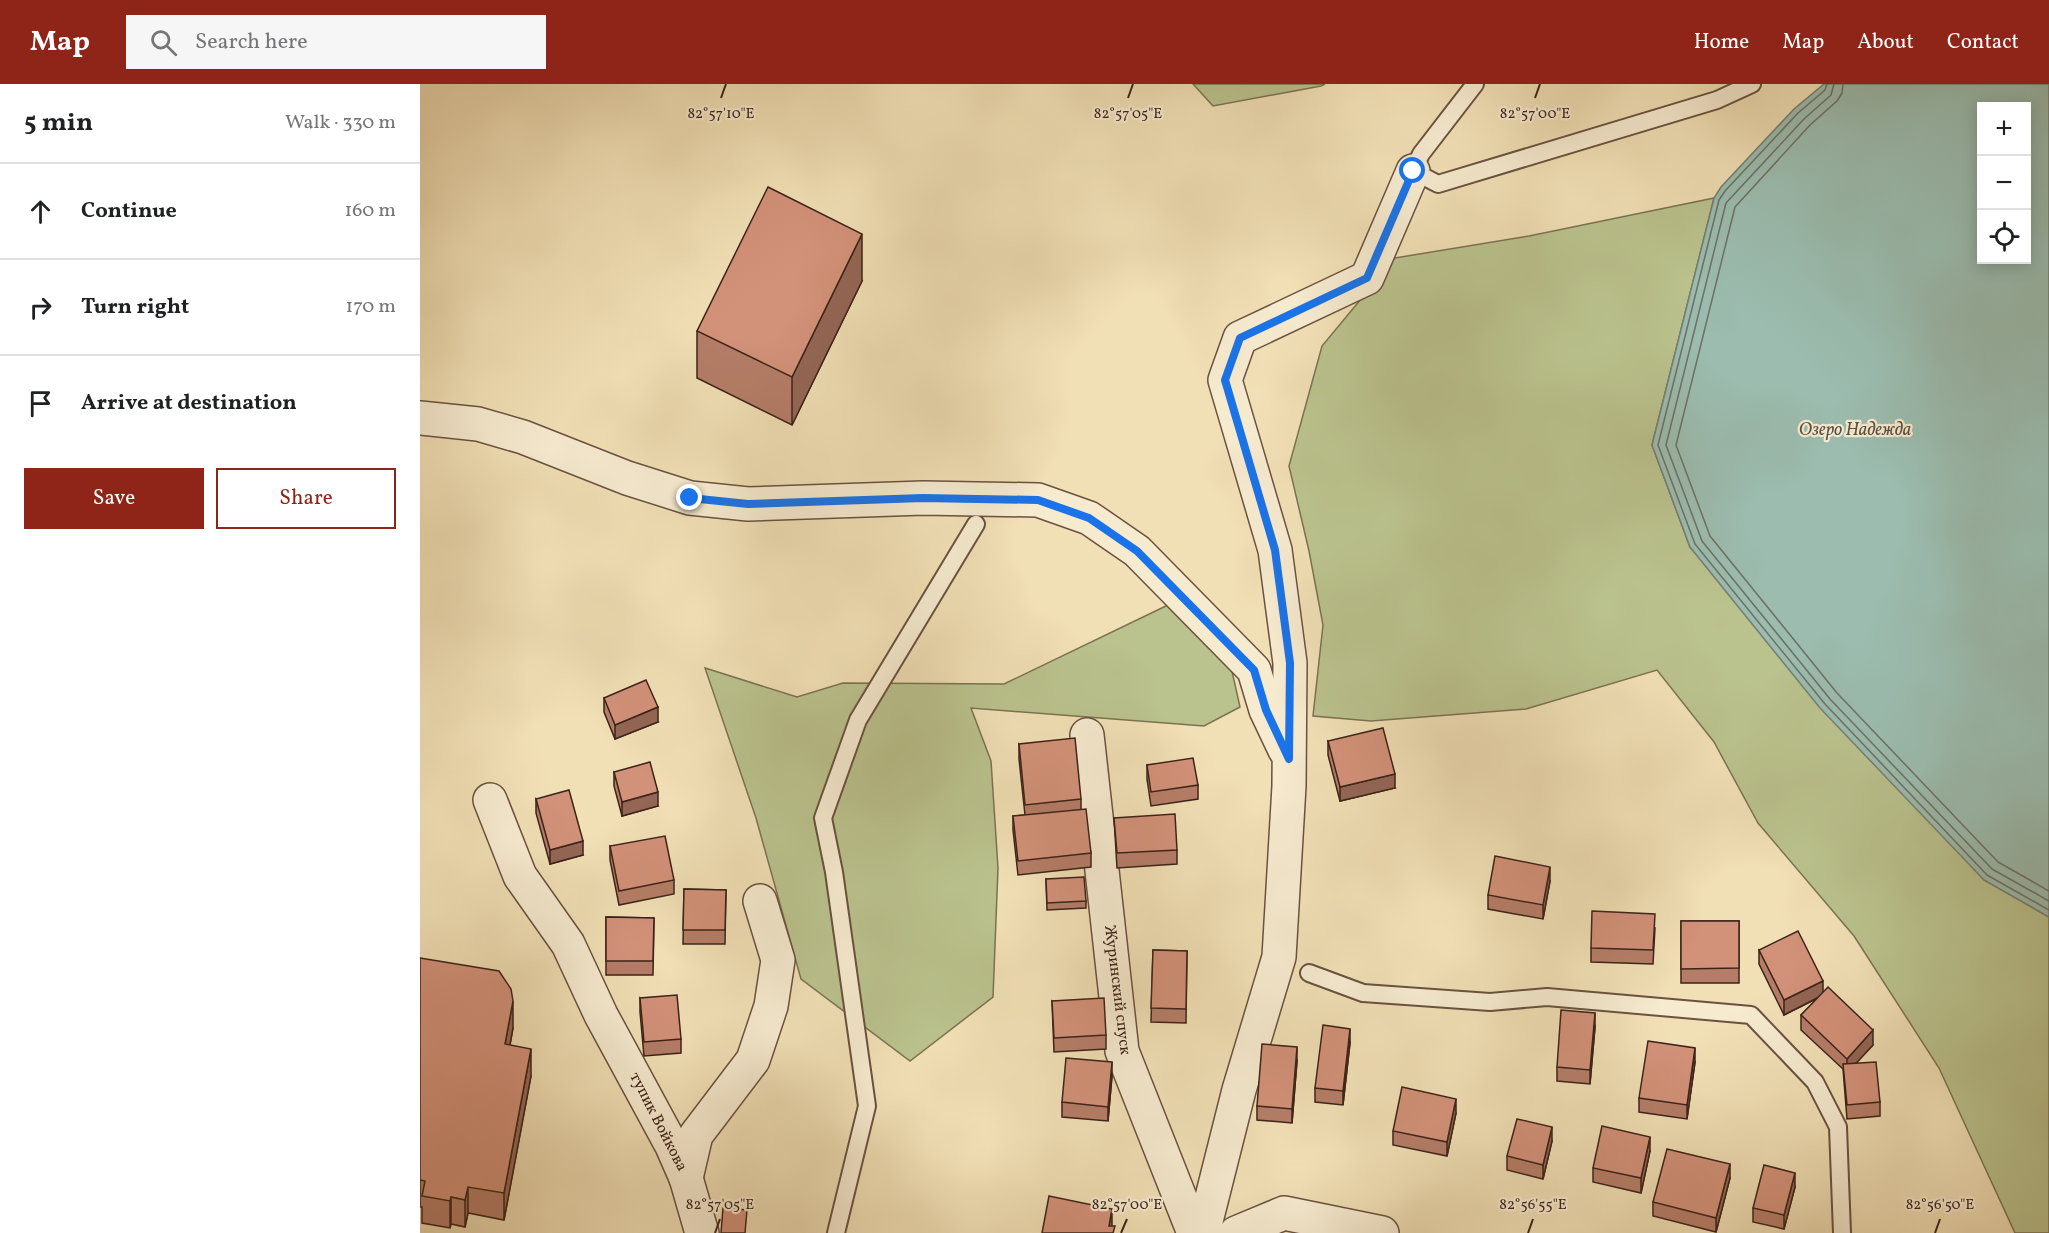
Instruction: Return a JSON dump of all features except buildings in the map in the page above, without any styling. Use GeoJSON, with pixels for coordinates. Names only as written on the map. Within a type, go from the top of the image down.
{"type":"FeatureCollection","features":[{"type":"Feature","properties":{"kind":"street"},"geometry":{"type":"LineString","coordinates":[[1203,1233],[1239,1090],[1279,957],[1289,759],[1290,663],[1275,550],[1225,380],[1240,338],[1367,278],[1413,171]]}},
{"type":"Feature","properties":{"kind":"street"},"geometry":{"type":"LineString","coordinates":[[420,418],[478,424],[523,437],[627,478],[690,498],[748,504],[923,498],[1038,500],[1089,518],[1137,551],[1254,670],[1266,710],[1289,759]]}},
{"type":"Feature","properties":{"kind":"street","name":"Журинский спуск"},"geometry":{"type":"LineString","coordinates":[[1087,735],[1122,1051],[1194,1233]]}},
{"type":"Feature","properties":{"kind":"street","name":"тупик Войкова"},"geometry":{"type":"LineString","coordinates":[[490,800],[520,876],[568,944],[601,1014],[672,1146],[686,1178]]}},
{"type":"Feature","properties":{"kind":"street","name":"тупик Войкова"},"geometry":{"type":"LineString","coordinates":[[686,1178],[696,1135],[753,1060],[771,1006],[778,960],[760,901]]}},
{"type":"Feature","properties":{"kind":"street"},"geometry":{"type":"LineString","coordinates":[[686,1178],[702,1233]]}},
{"type":"Feature","properties":{"kind":"street"},"geometry":{"type":"LineString","coordinates":[[1236,1233],[1284,1213],[1382,1233]]}},
{"type":"Feature","properties":{"kind":"lane"},"geometry":{"type":"LineString","coordinates":[[1475,84],[1421,154],[1413,171],[1438,184],[1717,100],[1752,84]]}},
{"type":"Feature","properties":{"kind":"lane"},"geometry":{"type":"LineString","coordinates":[[836,1233],[867,1106],[834,872],[823,818],[858,720],[976,524]]}},
{"type":"Feature","properties":{"kind":"lane"},"geometry":{"type":"LineString","coordinates":[[1309,973],[1363,993],[1490,1002],[1547,997],[1751,1016],[1815,1082],[1838,1127],[1842,1233]]}},
{"type":"Feature","properties":{"kind":"green space"},"geometry":{"type":"Polygon","coordinates":[[[1193,84],[1325,84],[1213,106],[1193,84]]]}},
{"type":"Feature","properties":{"kind":"green space"},"geometry":{"type":"Polygon","coordinates":[[[1714,198],[1652,445],[1690,547],[1984,880],[2049,917],[2049,1233],[2015,1233],[1939,1068],[1854,936],[1758,823],[1714,742],[1657,670],[1526,709],[1371,721],[1313,716],[1323,625],[1289,466],[1322,346],[1395,258],[1529,236],[1714,198]]]}},
{"type":"Feature","properties":{"kind":"green space"},"geometry":{"type":"Polygon","coordinates":[[[1168,605],[1232,671],[1240,707],[1204,726],[971,708],[991,761],[998,868],[993,997],[910,1061],[801,979],[756,818],[705,668],[797,697],[843,683],[1004,684],[1168,605]]]}},
{"type":"Feature","properties":{"kind":"water","name":"Озеро Надежда"},"geometry":{"type":"Polygon","coordinates":[[[1824,84],[2049,84],[2049,917],[1984,880],[1820,708],[1690,547],[1652,445],[1714,198],[1721,187],[1794,109],[1824,84]]]}},
{"type":"Feature","properties":{"kind":"route"},"geometry":{"type":"LineString","coordinates":[[690,498],[748,504],[923,498],[1038,500],[1089,518],[1137,551],[1254,670],[1266,710],[1289,759],[1290,663],[1275,550],[1225,380],[1240,338],[1367,278],[1413,171]]}}]}
